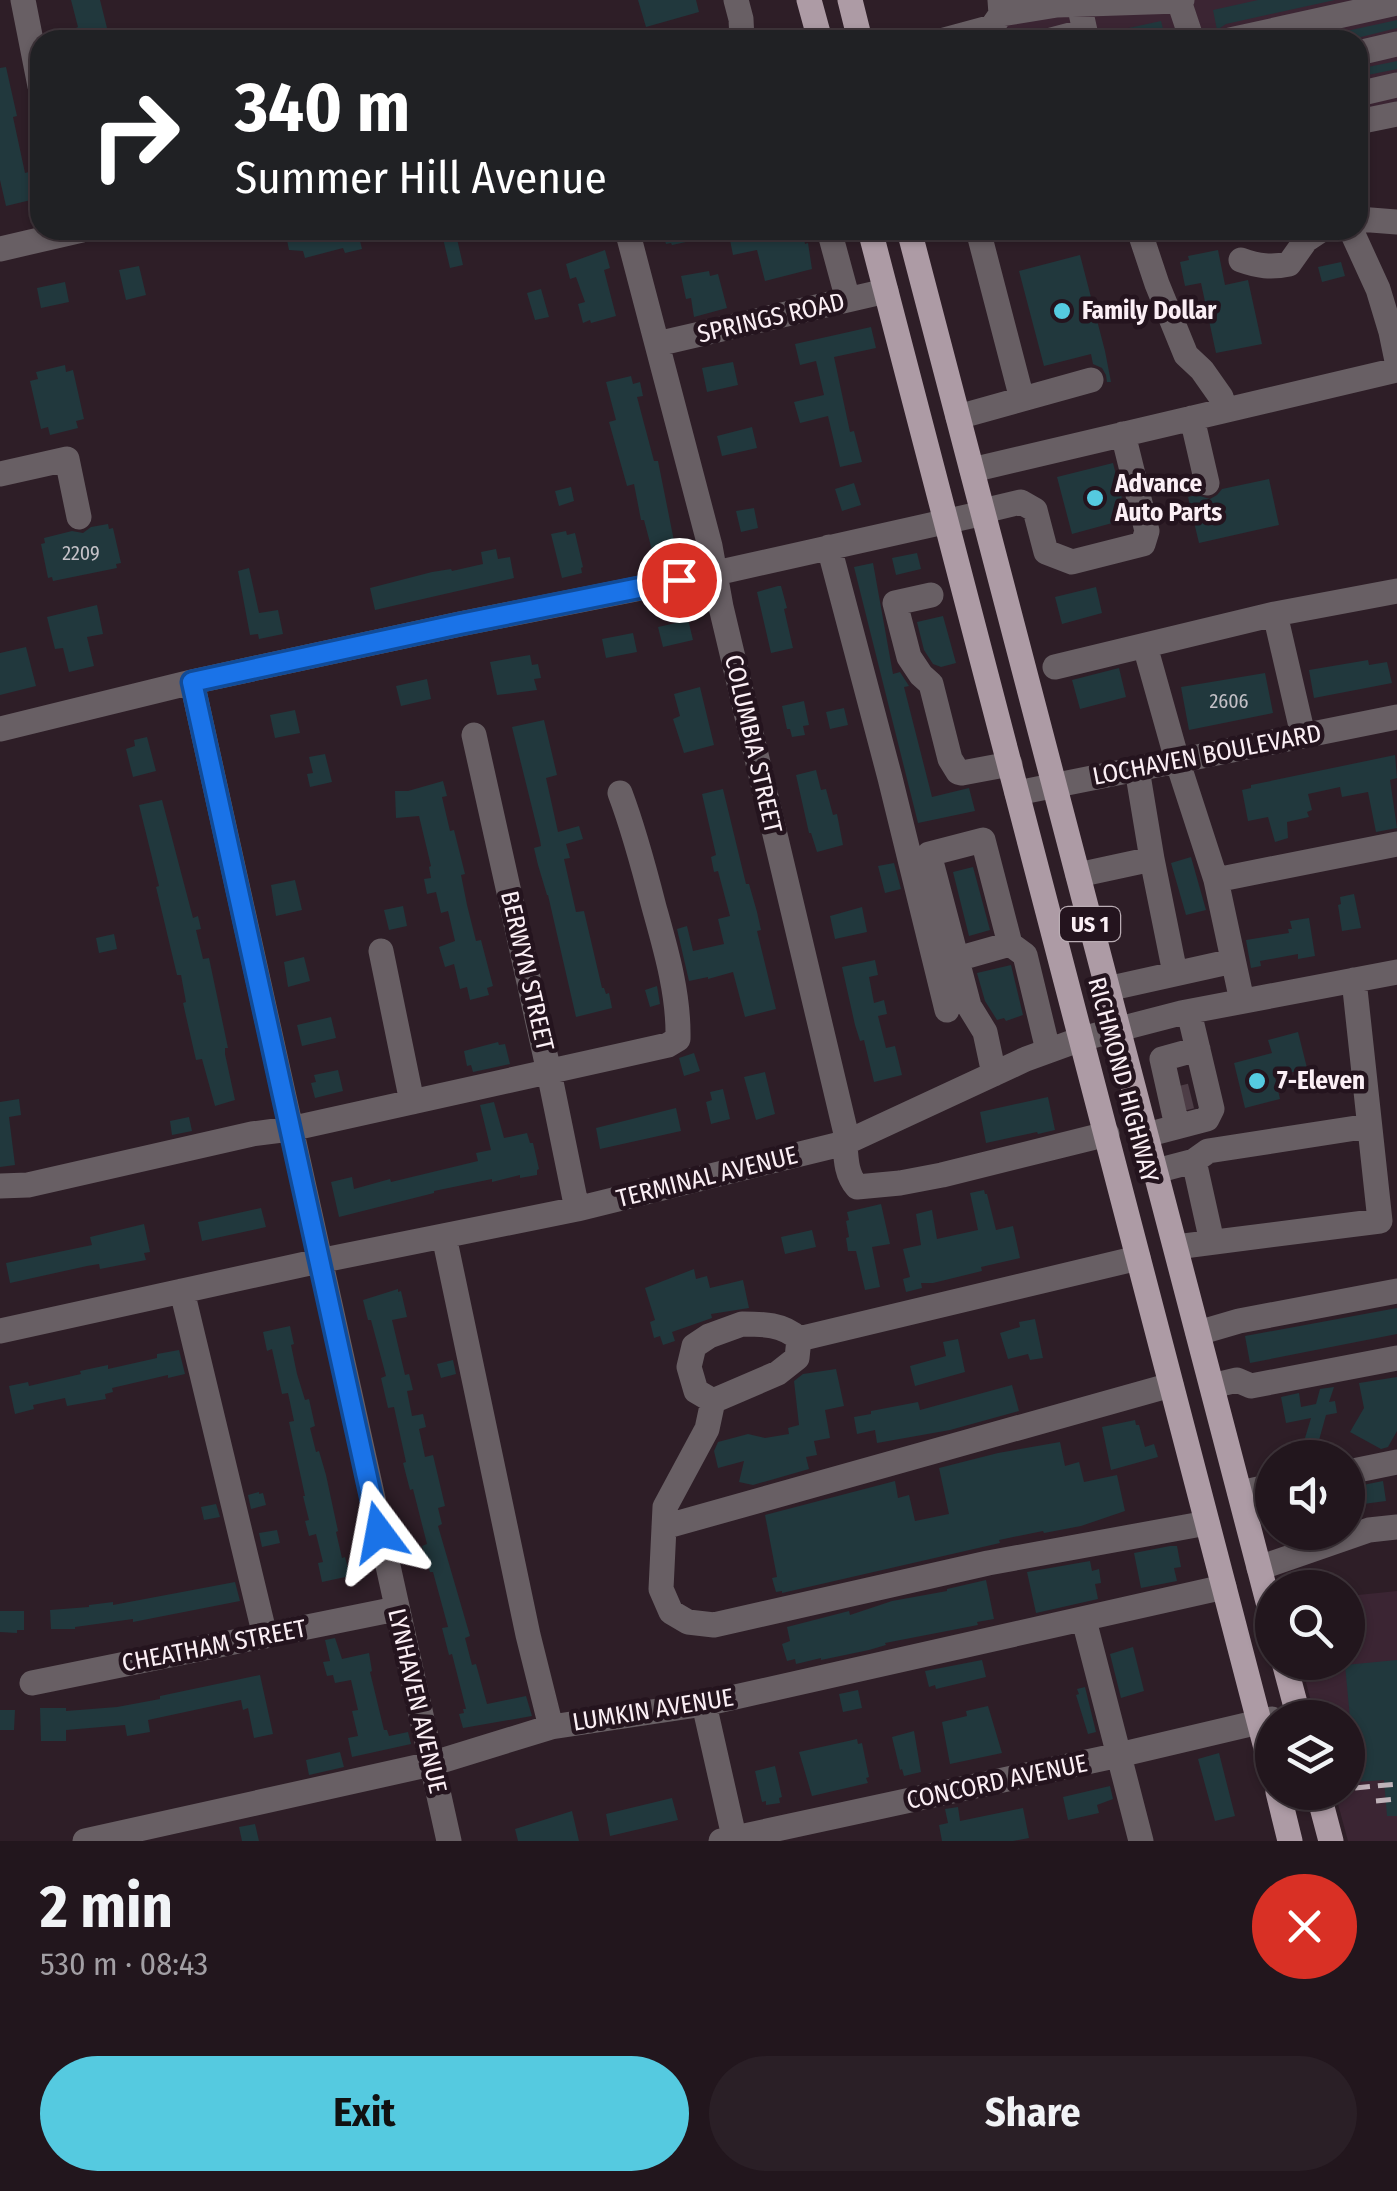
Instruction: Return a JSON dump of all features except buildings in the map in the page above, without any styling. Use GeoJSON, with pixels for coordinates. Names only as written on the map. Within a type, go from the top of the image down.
{"type":"FeatureCollection","features":[{"type":"Feature","properties":{"kind":"main road"},"geometry":{"type":"LineString","coordinates":[[810,0],[818,30]]}},
{"type":"Feature","properties":{"kind":"main road"},"geometry":{"type":"LineString","coordinates":[[850,0],[858,30]]}},
{"type":"Feature","properties":{"kind":"main road","name":"RICHMOND HIGHWAY"},"geometry":{"type":"LineString","coordinates":[[873,240],[1224,1588],[1273,1700]]}},
{"type":"Feature","properties":{"kind":"main road","name":"RICHMOND HIGHWAY"},"geometry":{"type":"LineString","coordinates":[[912,240],[1260,1568]]}},
{"type":"Feature","properties":{"kind":"main road"},"geometry":{"type":"LineString","coordinates":[[1282,1810],[1290,1841]]}},
{"type":"Feature","properties":{"kind":"main road"},"geometry":{"type":"LineString","coordinates":[[1323,1810],[1331,1841]]}},
{"type":"Feature","properties":{"kind":"street"},"geometry":{"type":"LineString","coordinates":[[24,0],[30,32]]}},
{"type":"Feature","properties":{"kind":"street"},"geometry":{"type":"LineString","coordinates":[[736,0],[740,30]]}},
{"type":"Feature","properties":{"kind":"street"},"geometry":{"type":"LineString","coordinates":[[982,30],[992,27],[1000,7],[1181,0],[1189,30]]}},
{"type":"Feature","properties":{"kind":"street"},"geometry":{"type":"LineString","coordinates":[[1275,30],[1397,3]]}},
{"type":"Feature","properties":{"kind":"street"},"geometry":{"type":"LineString","coordinates":[[1079,4],[1086,30]]}},
{"type":"Feature","properties":{"kind":"street"},"geometry":{"type":"LineString","coordinates":[[1368,51],[1397,44]]}},
{"type":"Feature","properties":{"kind":"street"},"geometry":{"type":"LineString","coordinates":[[1368,92],[1397,85]]}},
{"type":"Feature","properties":{"kind":"street"},"geometry":{"type":"LineString","coordinates":[[1368,120],[1397,114]]}},
{"type":"Feature","properties":{"kind":"street"},"geometry":{"type":"LineString","coordinates":[[1368,220],[1397,222]]}},
{"type":"Feature","properties":{"kind":"street"},"geometry":{"type":"LineString","coordinates":[[0,249],[36,240]]}},
{"type":"Feature","properties":{"kind":"street","name":"COLUMBIA STREET"},"geometry":{"type":"LineString","coordinates":[[631,240],[716,573],[846,1143],[850,1180],[857,1187],[874,1187],[942,1176],[1106,1134]]}},
{"type":"Feature","properties":{"kind":"street"},"geometry":{"type":"LineString","coordinates":[[833,240],[848,300]]}},
{"type":"Feature","properties":{"kind":"street"},"geometry":{"type":"LineString","coordinates":[[981,240],[1022,399]]}},
{"type":"Feature","properties":{"kind":"street"},"geometry":{"type":"LineString","coordinates":[[1142,240],[1186,355],[1202,370],[1226,410]]}},
{"type":"Feature","properties":{"kind":"street"},"geometry":{"type":"LineString","coordinates":[[1240,260],[1256,266],[1289,264],[1306,240]]}},
{"type":"Feature","properties":{"kind":"street"},"geometry":{"type":"LineString","coordinates":[[1355,240],[1378,289],[1397,361]]}},
{"type":"Feature","properties":{"kind":"street","name":"SPRINGS ROAD"},"geometry":{"type":"LineString","coordinates":[[657,344],[886,292]]}},
{"type":"Feature","properties":{"kind":"street"},"geometry":{"type":"LineString","coordinates":[[972,470],[1397,370]]}},
{"type":"Feature","properties":{"kind":"street"},"geometry":{"type":"LineString","coordinates":[[958,416],[1090,380]]}},
{"type":"Feature","properties":{"kind":"street"},"geometry":{"type":"LineString","coordinates":[[1192,418],[1207,484]]}},
{"type":"Feature","properties":{"kind":"street"},"geometry":{"type":"LineString","coordinates":[[0,729],[192,682],[716,573],[1021,502],[1035,510],[1046,552],[1072,562],[1143,544],[1147,531],[1123,434]]}},
{"type":"Feature","properties":{"kind":"street"},"geometry":{"type":"LineString","coordinates":[[0,474],[67,459],[79,517]]}},
{"type":"Feature","properties":{"kind":"street"},"geometry":{"type":"LineString","coordinates":[[829,548],[947,1010]]}},
{"type":"Feature","properties":{"kind":"street"},"geometry":{"type":"LineString","coordinates":[[1055,667],[1274,614],[1397,591]]}},
{"type":"Feature","properties":{"kind":"street"},"geometry":{"type":"LineString","coordinates":[[931,594],[896,604],[909,656],[931,684],[950,760],[962,773],[1010,764]]}},
{"type":"Feature","properties":{"kind":"street"},"geometry":{"type":"LineString","coordinates":[[1274,614],[1303,736]]}},
{"type":"Feature","properties":{"kind":"street"},"geometry":{"type":"LineString","coordinates":[[1145,646],[1216,880],[1242,1002]]}},
{"type":"Feature","properties":{"kind":"street","name":"LYNHAVEN AVENUE"},"geometry":{"type":"LineString","coordinates":[[192,682],[449,1841]]}},
{"type":"Feature","properties":{"kind":"street","name":"LOCHAVEN BOULEVARD"},"geometry":{"type":"LineString","coordinates":[[1017,793],[1397,718]]}},
{"type":"Feature","properties":{"kind":"street","name":"BERWYN STREET"},"geometry":{"type":"LineString","coordinates":[[474,735],[577,1209]]}},
{"type":"Feature","properties":{"kind":"street"},"geometry":{"type":"LineString","coordinates":[[1137,769],[1175,973]]}},
{"type":"Feature","properties":{"kind":"street"},"geometry":{"type":"LineString","coordinates":[[0,1186],[28,1185],[412,1102],[668,1045],[678,1039],[678,1017],[666,953],[634,830],[620,793]]}},
{"type":"Feature","properties":{"kind":"street"},"geometry":{"type":"LineString","coordinates":[[994,1074],[985,1032],[969,1006],[929,854],[983,840],[1010,944],[1025,955],[1048,1050]]}},
{"type":"Feature","properties":{"kind":"street"},"geometry":{"type":"LineString","coordinates":[[1216,880],[1397,844]]}},
{"type":"Feature","properties":{"kind":"street"},"geometry":{"type":"LineString","coordinates":[[1078,874],[1152,858]]}},
{"type":"Feature","properties":{"kind":"street"},"geometry":{"type":"LineString","coordinates":[[956,959],[1010,944]]}},
{"type":"Feature","properties":{"kind":"street"},"geometry":{"type":"LineString","coordinates":[[381,951],[412,1102]]}},
{"type":"Feature","properties":{"kind":"street"},"geometry":{"type":"LineString","coordinates":[[1107,989],[1233,960]]}},
{"type":"Feature","properties":{"kind":"street","name":"TERMINAL AVENUE"},"geometry":{"type":"LineString","coordinates":[[0,1331],[577,1209],[846,1143],[1081,1038],[1189,1012],[1397,972]]}},
{"type":"Feature","properties":{"kind":"street"},"geometry":{"type":"LineString","coordinates":[[1176,1247],[1380,1221],[1354,980]]}},
{"type":"Feature","properties":{"kind":"street"},"geometry":{"type":"LineString","coordinates":[[1177,1126],[1186,1080],[1189,1012]]}},
{"type":"Feature","properties":{"kind":"street"},"geometry":{"type":"LineString","coordinates":[[1146,1134],[1210,1114],[1212,1109],[1186,1080]]}},
{"type":"Feature","properties":{"kind":"street"},"geometry":{"type":"LineString","coordinates":[[1156,1171],[1194,1161],[1208,1151],[1369,1126]]}},
{"type":"Feature","properties":{"kind":"street"},"geometry":{"type":"LineString","coordinates":[[1194,1161],[1212,1242]]}},
{"type":"Feature","properties":{"kind":"street"},"geometry":{"type":"LineString","coordinates":[[444,1236],[550,1727]]}},
{"type":"Feature","properties":{"kind":"street"},"geometry":{"type":"LineString","coordinates":[[800,1340],[1138,1258]]}},
{"type":"Feature","properties":{"kind":"street"},"geometry":{"type":"LineString","coordinates":[[182,1291],[265,1636]]}},
{"type":"Feature","properties":{"kind":"street"},"geometry":{"type":"LineString","coordinates":[[1198,1333],[1239,1320],[1397,1291]]}},
{"type":"Feature","properties":{"kind":"street"},"geometry":{"type":"LineString","coordinates":[[713,1400],[696,1391],[690,1367],[694,1346],[708,1336],[742,1324],[770,1324],[792,1332],[800,1340]]}},
{"type":"Feature","properties":{"kind":"street"},"geometry":{"type":"LineString","coordinates":[[713,1400],[778,1373],[798,1358],[800,1340]]}},
{"type":"Feature","properties":{"kind":"street"},"geometry":{"type":"LineString","coordinates":[[1212,1386],[1237,1380],[1251,1386],[1397,1358]]}},
{"type":"Feature","properties":{"kind":"street"},"geometry":{"type":"LineString","coordinates":[[664,1527],[1171,1385]]}},
{"type":"Feature","properties":{"kind":"street"},"geometry":{"type":"LineString","coordinates":[[713,1400],[707,1428],[666,1507],[661,1589],[671,1612],[688,1622],[714,1625],[988,1563],[1207,1523]]}},
{"type":"Feature","properties":{"kind":"street"},"geometry":{"type":"LineString","coordinates":[[1365,1469],[1397,1462]]}},
{"type":"Feature","properties":{"kind":"street"},"geometry":{"type":"LineString","coordinates":[[1240,1493],[1255,1490]]}},
{"type":"Feature","properties":{"kind":"street"},"geometry":{"type":"LineString","coordinates":[[1260,1568],[1369,1530],[1397,1527]]}},
{"type":"Feature","properties":{"kind":"street","name":"LUMKIN AVENUE"},"geometry":{"type":"LineString","coordinates":[[85,1841],[431,1764],[550,1727],[704,1704],[1224,1588]]}},
{"type":"Feature","properties":{"kind":"street","name":"CHEATHAM STREET"},"geometry":{"type":"LineString","coordinates":[[32,1683],[396,1609]]}},
{"type":"Feature","properties":{"kind":"street"},"geometry":{"type":"LineString","coordinates":[[1084,1620],[1141,1841]]}},
{"type":"Feature","properties":{"kind":"street"},"geometry":{"type":"LineString","coordinates":[[704,1704],[730,1840]]}},
{"type":"Feature","properties":{"kind":"street","name":"CONCORD AVENUE"},"geometry":{"type":"LineString","coordinates":[[730,1840],[1255,1724]]}},
{"type":"Feature","properties":{"kind":"shaded area"},"geometry":{"type":"Polygon","coordinates":[[[999,0],[1397,0],[1397,114],[1368,120],[1368,30],[987,30],[999,0]]]}},
{"type":"Feature","properties":{"kind":"shaded area"},"geometry":{"type":"Polygon","coordinates":[[[1397,1591],[1397,1841],[1348,1841],[1340,1810],[1365,1810],[1365,1700],[1311,1700],[1305,1680],[1365,1680],[1365,1594],[1397,1591]]]}},
{"type":"Feature","properties":{"kind":"tunnel"},"geometry":{"type":"LineString","coordinates":[[1175,1100],[1191,1096]]}},
{"type":"Feature","properties":{"kind":"railway"},"geometry":{"type":"LineString","coordinates":[[1365,1787],[1397,1784]]}},
{"type":"Feature","properties":{"kind":"railway"},"geometry":{"type":"LineString","coordinates":[[1376,1801],[1397,1799]]}},
{"type":"Feature","properties":{"kind":"place","name":"Family Dollar"},"geometry":{"type":"Point","coordinates":[1062,311]}},
{"type":"Feature","properties":{"kind":"place","name":"Advance Auto Parts"},"geometry":{"type":"Point","coordinates":[1095,498]}},
{"type":"Feature","properties":{"kind":"place","name":"7-Eleven"},"geometry":{"type":"Point","coordinates":[1257,1081]}},
{"type":"Feature","properties":{"kind":"route"},"geometry":{"type":"LineString","coordinates":[[379,1532],[192,682],[679,580]]}}]}
